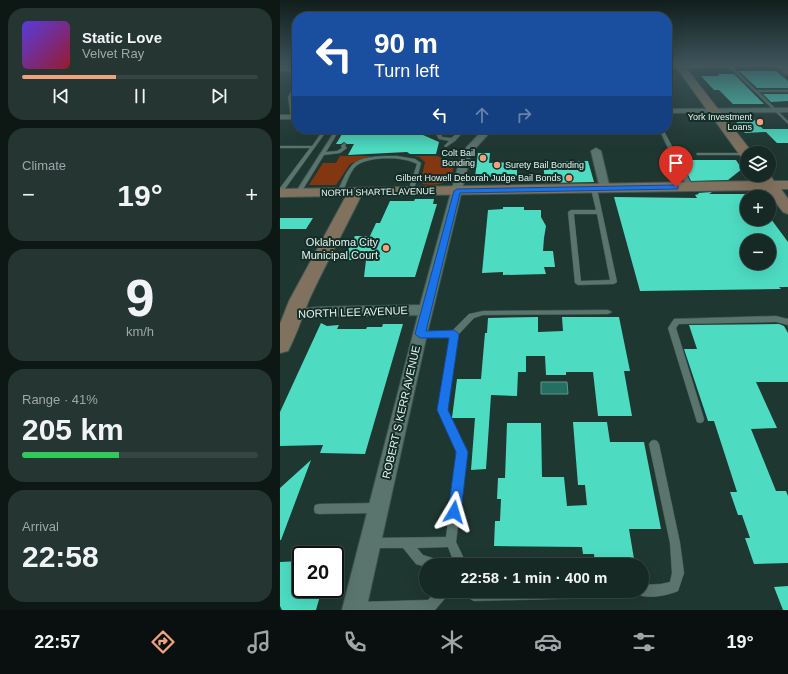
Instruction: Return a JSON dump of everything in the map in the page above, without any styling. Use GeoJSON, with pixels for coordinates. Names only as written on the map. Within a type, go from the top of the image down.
{"type":"FeatureCollection","features":[{"type":"Feature","properties":{"kind":"main road"},"geometry":{"type":"LineString","coordinates":[[698,91],[740,146]]}},
{"type":"Feature","properties":{"kind":"main road","name":"NORTH SHARTEL AVENUE"},"geometry":{"type":"LineString","coordinates":[[280,193],[690,187],[744,182]]}},
{"type":"Feature","properties":{"kind":"main road"},"geometry":{"type":"LineString","coordinates":[[768,182],[788,209]]}},
{"type":"Feature","properties":{"kind":"main road","name":"NORTH SHARTEL AVENUE"},"geometry":{"type":"LineString","coordinates":[[775,182],[788,185]]}},
{"type":"Feature","properties":{"kind":"main road"},"geometry":{"type":"LineString","coordinates":[[280,345],[287,315],[299,300],[348,193]]}},
{"type":"Feature","properties":{"kind":"street"},"geometry":{"type":"LineString","coordinates":[[672,111],[788,110]]}},
{"type":"Feature","properties":{"kind":"street"},"geometry":{"type":"LineString","coordinates":[[280,117],[292,117]]}},
{"type":"Feature","properties":{"kind":"street","name":"ROBERT S KERR AVENUE"},"geometry":{"type":"LineString","coordinates":[[354,609],[420,334],[466,154],[484,134]]}},
{"type":"Feature","properties":{"kind":"street"},"geometry":{"type":"LineString","coordinates":[[596,151],[600,189]]}},
{"type":"Feature","properties":{"kind":"street","name":"NORTH LEE AVENUE"},"geometry":{"type":"LineString","coordinates":[[287,315],[326,312],[426,310]]}},
{"type":"Feature","properties":{"kind":"lane"},"geometry":{"type":"LineString","coordinates":[[756,92],[773,91]]}},
{"type":"Feature","properties":{"kind":"lane"},"geometry":{"type":"LineString","coordinates":[[756,92],[788,123]]}},
{"type":"Feature","properties":{"kind":"lane"},"geometry":{"type":"LineString","coordinates":[[292,94],[290,97],[292,105]]}},
{"type":"Feature","properties":{"kind":"lane"},"geometry":{"type":"LineString","coordinates":[[782,117],[788,117]]}},
{"type":"Feature","properties":{"kind":"lane"},"geometry":{"type":"LineString","coordinates":[[280,193],[322,134]]}},
{"type":"Feature","properties":{"kind":"lane"},"geometry":{"type":"LineString","coordinates":[[298,193],[334,134]]}},
{"type":"Feature","properties":{"kind":"lane"},"geometry":{"type":"LineString","coordinates":[[438,134],[441,138],[453,140]]}},
{"type":"Feature","properties":{"kind":"lane"},"geometry":{"type":"LineString","coordinates":[[446,146],[459,134]]}},
{"type":"Feature","properties":{"kind":"lane"},"geometry":{"type":"LineString","coordinates":[[664,134],[690,187]]}},
{"type":"Feature","properties":{"kind":"lane"},"geometry":{"type":"LineString","coordinates":[[323,154],[338,152],[344,146],[350,144]]}},
{"type":"Feature","properties":{"kind":"lane"},"geometry":{"type":"LineString","coordinates":[[280,147],[313,146]]}},
{"type":"Feature","properties":{"kind":"lane"},"geometry":{"type":"LineString","coordinates":[[699,154],[740,154]]}},
{"type":"Feature","properties":{"kind":"lane"},"geometry":{"type":"LineString","coordinates":[[348,193],[354,167],[359,162],[375,158],[402,157],[411,158],[419,163],[411,192]]}},
{"type":"Feature","properties":{"kind":"lane"},"geometry":{"type":"LineString","coordinates":[[599,212],[571,212],[578,283],[614,282],[599,212],[600,189]]}},
{"type":"Feature","properties":{"kind":"lane"},"geometry":{"type":"LineString","coordinates":[[458,558],[451,542],[462,452],[442,410],[454,334],[472,316],[483,313],[608,312]]}},
{"type":"Feature","properties":{"kind":"lane"},"geometry":{"type":"LineString","coordinates":[[700,419],[672,328],[677,321],[776,319],[788,322]]}},
{"type":"Feature","properties":{"kind":"lane"},"geometry":{"type":"LineString","coordinates":[[420,334],[454,334]]}},
{"type":"Feature","properties":{"kind":"lane"},"geometry":{"type":"LineString","coordinates":[[649,591],[674,587],[678,572],[674,543],[654,444]]}},
{"type":"Feature","properties":{"kind":"lane"},"geometry":{"type":"LineString","coordinates":[[319,509],[378,508]]}},
{"type":"Feature","properties":{"kind":"lane"},"geometry":{"type":"LineString","coordinates":[[370,542],[451,542]]}},
{"type":"Feature","properties":{"kind":"lane"},"geometry":{"type":"LineString","coordinates":[[405,542],[419,559]]}},
{"type":"Feature","properties":{"kind":"lane"},"geometry":{"type":"LineString","coordinates":[[354,609],[431,606],[438,598]]}},
{"type":"Feature","properties":{"kind":"shaded area"},"geometry":{"type":"Polygon","coordinates":[[[340,156],[371,156],[350,164],[336,185],[309,185],[323,163],[336,163],[340,156]]]}},
{"type":"Feature","properties":{"kind":"shaded area"},"geometry":{"type":"Polygon","coordinates":[[[413,156],[437,156],[444,159],[455,159],[452,175],[444,183],[433,185],[423,184],[421,181],[425,162],[419,157],[413,156]]]}},
{"type":"Feature","properties":{"kind":"shaded area"},"geometry":{"type":"Polygon","coordinates":[[[541,382],[567,382],[568,394],[541,394],[541,382]]]}},
{"type":"Feature","properties":{"kind":"building"},"geometry":{"type":"Polygon","coordinates":[[[720,91],[751,91],[764,104],[733,104],[720,91]]]}},
{"type":"Feature","properties":{"kind":"building"},"geometry":{"type":"Polygon","coordinates":[[[763,94],[788,94],[788,101],[771,102],[763,94]]]}},
{"type":"Feature","properties":{"kind":"building"},"geometry":{"type":"Polygon","coordinates":[[[730,114],[749,114],[763,129],[788,129],[788,143],[777,143],[766,132],[745,133],[730,114]]]}},
{"type":"Feature","properties":{"kind":"building"},"geometry":{"type":"Polygon","coordinates":[[[342,134],[425,134],[423,135],[439,142],[436,154],[410,154],[407,152],[348,155],[354,144],[347,144],[344,142],[341,144],[336,144],[342,134]]]}},
{"type":"Feature","properties":{"kind":"building"},"geometry":{"type":"Polygon","coordinates":[[[478,153],[490,153],[489,163],[517,162],[517,176],[475,177],[478,153]]]}},
{"type":"Feature","properties":{"kind":"building"},"geometry":{"type":"Polygon","coordinates":[[[681,160],[736,160],[740,166],[740,171],[728,180],[691,181],[681,160]]]}},
{"type":"Feature","properties":{"kind":"building"},"geometry":{"type":"Polygon","coordinates":[[[543,161],[588,161],[594,182],[545,183],[543,161]]]}},
{"type":"Feature","properties":{"kind":"building"},"geometry":{"type":"Polygon","coordinates":[[[712,192],[709,194],[740,194],[740,226],[776,226],[788,242],[788,287],[779,287],[781,289],[640,291],[614,197],[697,198],[695,195],[699,194],[698,193],[712,192]]]}},
{"type":"Feature","properties":{"kind":"building","name":"Oklahoma City Municipal Court"},"geometry":{"type":"Polygon","coordinates":[[[415,199],[434,199],[433,204],[437,204],[415,277],[364,277],[366,260],[343,260],[355,236],[370,236],[376,223],[380,223],[390,201],[414,201],[415,199]]]}},
{"type":"Feature","properties":{"kind":"building"},"geometry":{"type":"Polygon","coordinates":[[[503,207],[524,207],[524,210],[541,210],[541,217],[546,226],[543,251],[553,251],[555,267],[544,267],[546,274],[503,275],[503,272],[482,273],[488,210],[503,209],[503,207]]]}},
{"type":"Feature","properties":{"kind":"building"},"geometry":{"type":"Polygon","coordinates":[[[280,218],[313,218],[306,229],[280,229],[280,218]]]}},
{"type":"Feature","properties":{"kind":"building"},"geometry":{"type":"Polygon","coordinates":[[[538,317],[538,332],[563,331],[562,317],[619,317],[630,371],[624,371],[632,416],[598,416],[593,372],[566,372],[566,375],[546,375],[545,356],[526,356],[526,372],[518,372],[517,396],[491,395],[486,469],[471,470],[475,418],[452,418],[457,379],[481,379],[485,333],[487,333],[488,318],[538,317]]]}},
{"type":"Feature","properties":{"kind":"building"},"geometry":{"type":"Polygon","coordinates":[[[321,323],[327,326],[339,325],[337,329],[366,329],[367,327],[382,327],[383,324],[403,324],[365,454],[320,453],[323,445],[280,446],[280,412],[321,323]]]}},
{"type":"Feature","properties":{"kind":"building"},"geometry":{"type":"Polygon","coordinates":[[[779,324],[784,326],[788,333],[788,382],[756,382],[777,428],[751,429],[776,491],[786,491],[788,496],[788,563],[754,564],[745,538],[750,538],[742,515],[738,515],[730,492],[737,492],[714,421],[708,421],[684,349],[697,349],[689,325],[779,324]]]}},
{"type":"Feature","properties":{"kind":"building"},"geometry":{"type":"Polygon","coordinates":[[[573,422],[607,422],[610,442],[644,442],[661,529],[629,529],[634,558],[594,558],[594,554],[583,554],[582,547],[494,546],[495,521],[500,521],[501,499],[497,499],[498,478],[505,478],[507,423],[541,423],[542,477],[564,477],[567,506],[587,505],[585,485],[578,485],[573,422]]]}},
{"type":"Feature","properties":{"kind":"building"},"geometry":{"type":"Polygon","coordinates":[[[311,460],[281,540],[280,540],[280,488],[311,460]]]}},
{"type":"Feature","properties":{"kind":"building"},"geometry":{"type":"Polygon","coordinates":[[[292,561],[292,598],[319,598],[316,610],[282,610],[280,606],[280,562],[292,561]]]}},
{"type":"Feature","properties":{"kind":"building"},"geometry":{"type":"Polygon","coordinates":[[[788,586],[788,610],[783,610],[774,587],[788,586]]]}},
{"type":"Feature","properties":{"kind":"place","name":"York Investment Loans"},"geometry":{"type":"Point","coordinates":[760,122]}},
{"type":"Feature","properties":{"kind":"place","name":"Colt Bail Bonding"},"geometry":{"type":"Point","coordinates":[483,158]}},
{"type":"Feature","properties":{"kind":"place","name":"Surety Bail Bonding"},"geometry":{"type":"Point","coordinates":[497,165]}},
{"type":"Feature","properties":{"kind":"place","name":"Gilbert Howell Deborah Judge Bail Bonds"},"geometry":{"type":"Point","coordinates":[569,178]}},
{"type":"Feature","properties":{"kind":"place","name":"Oklahoma City Municipal Court"},"geometry":{"type":"Point","coordinates":[386,248]}},
{"type":"Feature","properties":{"kind":"route"},"geometry":{"type":"LineString","coordinates":[[454,512],[462,452],[442,410],[454,334],[420,334],[457,191],[676,187]]}}]}
